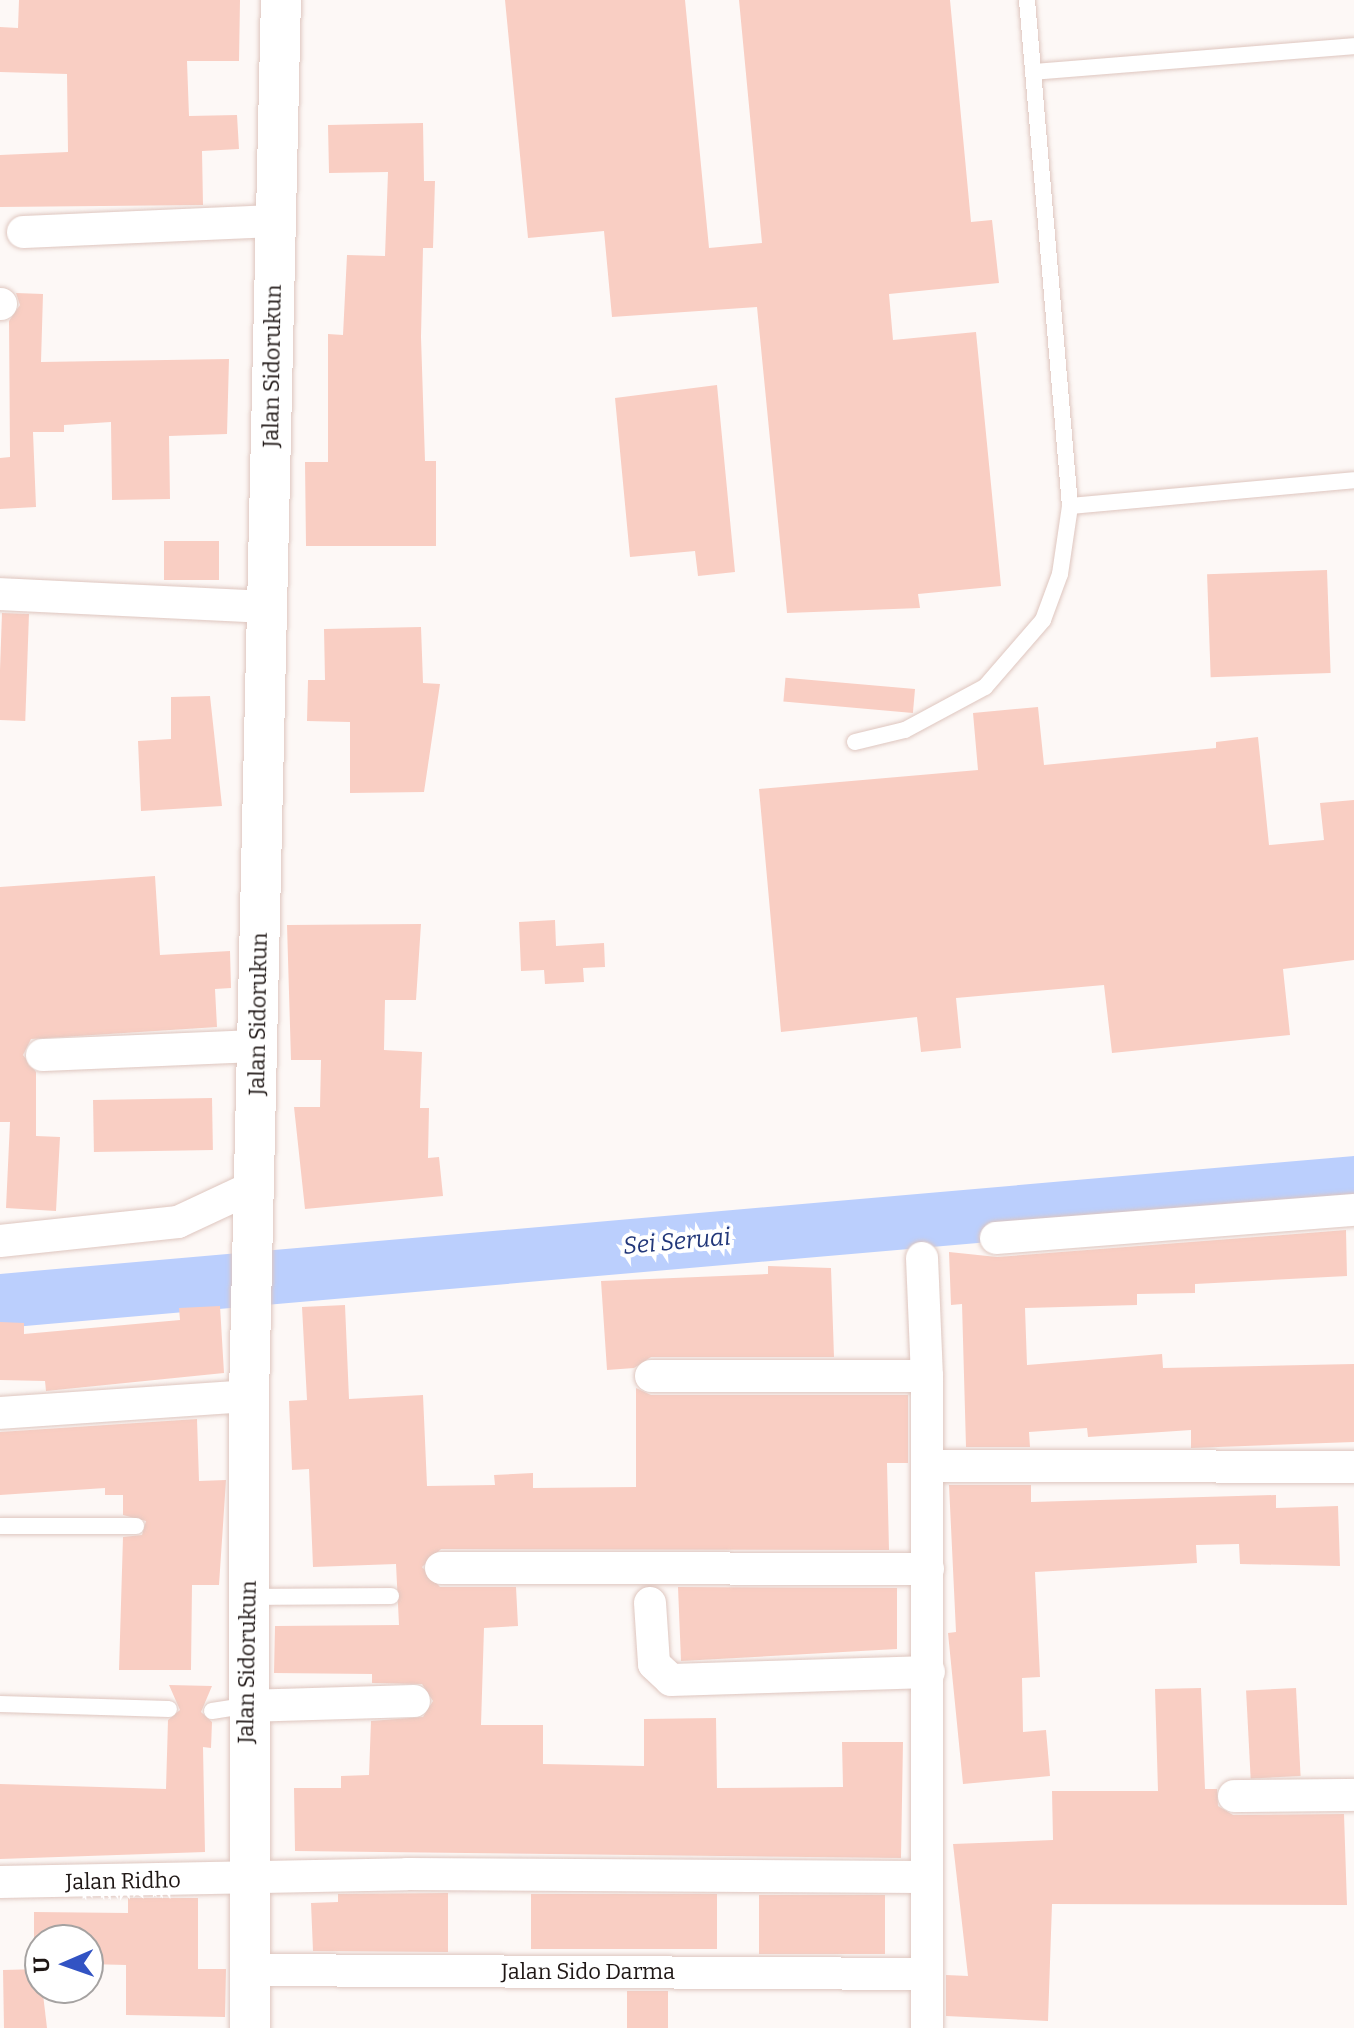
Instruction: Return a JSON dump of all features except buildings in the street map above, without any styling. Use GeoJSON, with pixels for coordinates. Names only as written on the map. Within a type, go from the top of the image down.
{"type":"FeatureCollection","features":[{"type":"Feature","properties":{"kind":"street","name":"Jalan Sidorukun"},"geometry":{"type":"LineString","coordinates":[[250,2028],[247,1880],[229,1709],[248,1597],[249,1396],[281,0]]}},
{"type":"Feature","properties":{"kind":"street"},"geometry":{"type":"LineString","coordinates":[[23,232],[275,221]]}},
{"type":"Feature","properties":{"kind":"street"},"geometry":{"type":"LineString","coordinates":[[0,594],[267,607]]}},
{"type":"Feature","properties":{"kind":"street"},"geometry":{"type":"LineString","coordinates":[[42,1055],[257,1046]]}},
{"type":"Feature","properties":{"kind":"street"},"geometry":{"type":"LineString","coordinates":[[0,1241],[178,1222],[254,1197]]}},
{"type":"Feature","properties":{"kind":"street"},"geometry":{"type":"LineString","coordinates":[[996,1238],[1354,1210]]}},
{"type":"Feature","properties":{"kind":"street"},"geometry":{"type":"LineString","coordinates":[[922,1258],[927,1376],[929,1672],[922,1877],[927,2028]]}},
{"type":"Feature","properties":{"kind":"street"},"geometry":{"type":"LineString","coordinates":[[651,1376],[927,1376]]}},
{"type":"Feature","properties":{"kind":"street"},"geometry":{"type":"LineString","coordinates":[[0,1413],[249,1396]]}},
{"type":"Feature","properties":{"kind":"street"},"geometry":{"type":"LineString","coordinates":[[927,1466],[1354,1467]]}},
{"type":"Feature","properties":{"kind":"street"},"geometry":{"type":"LineString","coordinates":[[441,1568],[928,1569]]}},
{"type":"Feature","properties":{"kind":"street"},"geometry":{"type":"LineString","coordinates":[[650,1603],[654,1664],[671,1680],[929,1672]]}},
{"type":"Feature","properties":{"kind":"street"},"geometry":{"type":"LineString","coordinates":[[229,1709],[414,1701]]}},
{"type":"Feature","properties":{"kind":"street"},"geometry":{"type":"LineString","coordinates":[[1234,1796],[1354,1795]]}},
{"type":"Feature","properties":{"kind":"street","name":"Jalan Ridho"},"geometry":{"type":"LineString","coordinates":[[0,1882],[922,1877]]}},
{"type":"Feature","properties":{"kind":"street","name":"Jalan Sido Darma"},"geometry":{"type":"LineString","coordinates":[[250,1970],[926,1974]]}},
{"type":"Feature","properties":{"kind":"lane"},"geometry":{"type":"LineString","coordinates":[[855,742],[944,712],[1017,656],[1043,620],[1060,574],[1070,506],[1027,0]]}},
{"type":"Feature","properties":{"kind":"lane"},"geometry":{"type":"LineString","coordinates":[[1033,72],[1354,46]]}},
{"type":"Feature","properties":{"kind":"lane"},"geometry":{"type":"LineString","coordinates":[[1070,506],[1354,480]]}},
{"type":"Feature","properties":{"kind":"lane"},"geometry":{"type":"LineString","coordinates":[[0,1526],[136,1526]]}},
{"type":"Feature","properties":{"kind":"lane"},"geometry":{"type":"LineString","coordinates":[[248,1597],[391,1596]]}},
{"type":"Feature","properties":{"kind":"lane"},"geometry":{"type":"LineString","coordinates":[[0,1704],[169,1709]]}},
{"type":"Feature","properties":{"kind":"waterway","name":"Sei Seruai"},"geometry":{"type":"LineString","coordinates":[[0,1301],[1354,1183]]}}]}
